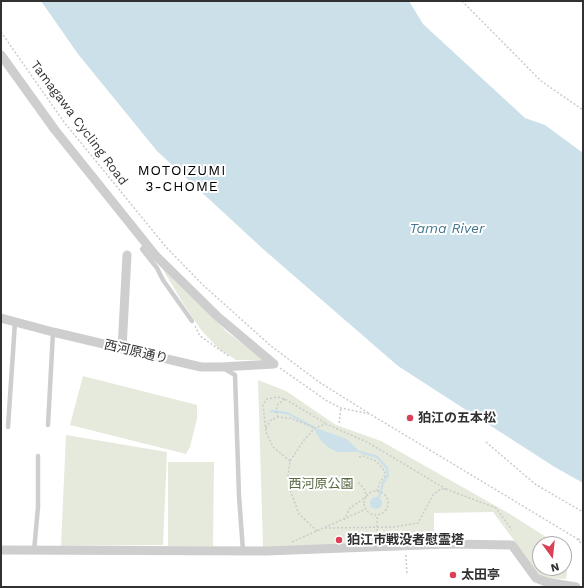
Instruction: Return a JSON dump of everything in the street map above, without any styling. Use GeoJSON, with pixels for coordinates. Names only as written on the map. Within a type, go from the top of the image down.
{"type":"FeatureCollection","features":[{"type":"Feature","properties":{"kind":"street"},"geometry":{"type":"LineString","coordinates":[[1,57],[59,135],[147,244],[202,302],[253,348],[274,364]]}},
{"type":"Feature","properties":{"kind":"street"},"geometry":{"type":"LineString","coordinates":[[122,349],[127,255]]}},
{"type":"Feature","properties":{"kind":"street","name":"西河原通り"},"geometry":{"type":"LineString","coordinates":[[1,318],[122,349],[201,367],[274,364]]}},
{"type":"Feature","properties":{"kind":"street"},"geometry":{"type":"LineString","coordinates":[[1,550],[243,551],[449,544],[512,545],[536,578],[546,582],[576,587]]}},
{"type":"Feature","properties":{"kind":"lane"},"geometry":{"type":"LineString","coordinates":[[147,244],[142,249],[157,268],[163,280],[192,322]]}},
{"type":"Feature","properties":{"kind":"lane"},"geometry":{"type":"LineString","coordinates":[[8,427],[15,322]]}},
{"type":"Feature","properties":{"kind":"lane"},"geometry":{"type":"LineString","coordinates":[[48,425],[53,332]]}},
{"type":"Feature","properties":{"kind":"lane"},"geometry":{"type":"LineString","coordinates":[[221,367],[235,375],[239,496],[243,551]]}},
{"type":"Feature","properties":{"kind":"lane"},"geometry":{"type":"LineString","coordinates":[[34,551],[38,506],[38,456]]}},
{"type":"Feature","properties":{"kind":"path"},"geometry":{"type":"LineString","coordinates":[[462,1],[541,81],[583,110]]}},
{"type":"Feature","properties":{"kind":"path","name":"Tamagawa Cycling Road"},"geometry":{"type":"LineString","coordinates":[[1,32],[64,122],[166,247],[203,285],[271,346],[319,382],[576,538]]}},
{"type":"Feature","properties":{"kind":"path"},"geometry":{"type":"LineString","coordinates":[[192,322],[200,336],[217,350],[246,365]]}},
{"type":"Feature","properties":{"kind":"path"},"geometry":{"type":"LineString","coordinates":[[274,364],[304,387],[341,408],[370,414]]}},
{"type":"Feature","properties":{"kind":"path"},"geometry":{"type":"LineString","coordinates":[[290,461],[273,447],[266,428],[263,406],[267,399],[277,397],[284,399],[326,424],[373,445],[446,488],[496,508],[512,530]]}},
{"type":"Feature","properties":{"kind":"path"},"geometry":{"type":"LineString","coordinates":[[278,417],[276,410],[278,404],[284,399]]}},
{"type":"Feature","properties":{"kind":"path"},"geometry":{"type":"LineString","coordinates":[[339,423],[341,408]]}},
{"type":"Feature","properties":{"kind":"path"},"geometry":{"type":"LineString","coordinates":[[266,428],[271,420],[278,417],[290,418],[315,428]]}},
{"type":"Feature","properties":{"kind":"path"},"geometry":{"type":"LineString","coordinates":[[317,531],[300,514],[294,503],[288,475],[290,461],[304,440],[315,428],[326,424]]}},
{"type":"Feature","properties":{"kind":"path"},"geometry":{"type":"LineString","coordinates":[[486,442],[535,484],[583,512]]}},
{"type":"Feature","properties":{"kind":"path"},"geometry":{"type":"LineString","coordinates":[[359,457],[363,456],[376,461],[385,471],[385,476],[380,482],[377,491]]}},
{"type":"Feature","properties":{"kind":"path"},"geometry":{"type":"LineString","coordinates":[[344,520],[350,508],[366,497],[369,493],[377,491],[385,494],[389,501],[386,510],[377,516],[370,514],[366,509],[364,501],[366,497],[364,490],[358,482]]}},
{"type":"Feature","properties":{"kind":"path"},"geometry":{"type":"LineString","coordinates":[[325,528],[377,528],[418,523],[433,496],[441,489],[446,488]]}},
{"type":"Feature","properties":{"kind":"path"},"geometry":{"type":"LineString","coordinates":[[291,550],[292,540],[325,528],[366,509]]}},
{"type":"Feature","properties":{"kind":"path"},"geometry":{"type":"LineString","coordinates":[[377,516],[377,528]]}},
{"type":"Feature","properties":{"kind":"path"},"geometry":{"type":"LineString","coordinates":[[576,538],[583,542]]}},
{"type":"Feature","properties":{"kind":"path"},"geometry":{"type":"LineString","coordinates":[[576,538],[583,545]]}},
{"type":"Feature","properties":{"kind":"path"},"geometry":{"type":"LineString","coordinates":[[402,546],[403,555],[406,555],[407,575]]}},
{"type":"Feature","properties":{"kind":"green space"},"geometry":{"type":"Polygon","coordinates":[[[162,268],[227,332],[264,360],[236,360],[219,349],[201,330],[162,268]]]}},
{"type":"Feature","properties":{"kind":"green space"},"geometry":{"type":"Polygon","coordinates":[[[83,376],[197,405],[197,419],[190,447],[186,454],[70,425],[83,376]]]}},
{"type":"Feature","properties":{"kind":"green space","name":"西河原公園"},"geometry":{"type":"Polygon","coordinates":[[[258,380],[286,391],[336,425],[381,441],[510,514],[544,536],[532,536],[532,565],[493,512],[434,513],[434,541],[263,547],[258,380]]]}},
{"type":"Feature","properties":{"kind":"green space"},"geometry":{"type":"Polygon","coordinates":[[[66,435],[167,452],[163,545],[61,546],[66,435]]]}},
{"type":"Feature","properties":{"kind":"green space"},"geometry":{"type":"Polygon","coordinates":[[[168,462],[214,462],[213,546],[168,546],[168,462]]]}},
{"type":"Feature","properties":{"kind":"green space","name":"西河原公園"},"geometry":{"type":"Polygon","coordinates":[[[542,576],[566,576],[566,579],[544,578],[542,576]]]}},
{"type":"Feature","properties":{"kind":"water","name":"Tama River"},"geometry":{"type":"Polygon","coordinates":[[[41,1],[409,1],[423,24],[525,118],[545,125],[583,153],[583,483],[553,466],[398,366],[263,249],[157,151],[78,54],[41,1]]]}},
{"type":"Feature","properties":{"kind":"water"},"geometry":{"type":"Polygon","coordinates":[[[313,427],[347,439],[360,452],[337,452],[321,441],[313,427]]]}},
{"type":"Feature","properties":{"kind":"water"},"geometry":{"type":"Polygon","coordinates":[[[378,497],[381,498],[381,508],[374,509],[371,508],[370,501],[371,498],[378,497]]]}},
{"type":"Feature","properties":{"kind":"waterway"},"geometry":{"type":"LineString","coordinates":[[271,411],[287,413],[313,427]]}},
{"type":"Feature","properties":{"kind":"waterway"},"geometry":{"type":"LineString","coordinates":[[360,452],[377,457],[387,468],[388,475],[383,483],[379,497]]}},
{"type":"Feature","properties":{"kind":"place","name":"狛江の五本松"},"geometry":{"type":"Point","coordinates":[410,418]}},
{"type":"Feature","properties":{"kind":"place","name":"狛江市戦没者慰霊塔"},"geometry":{"type":"Point","coordinates":[339,540]}},
{"type":"Feature","properties":{"kind":"place","name":"太田亭"},"geometry":{"type":"Point","coordinates":[453,575]}},
{"type":"Feature","properties":{"kind":"district","name":"MOTOIZUMI 3-CHOME"},"geometry":{"type":"Point","coordinates":[182,180]}}]}
